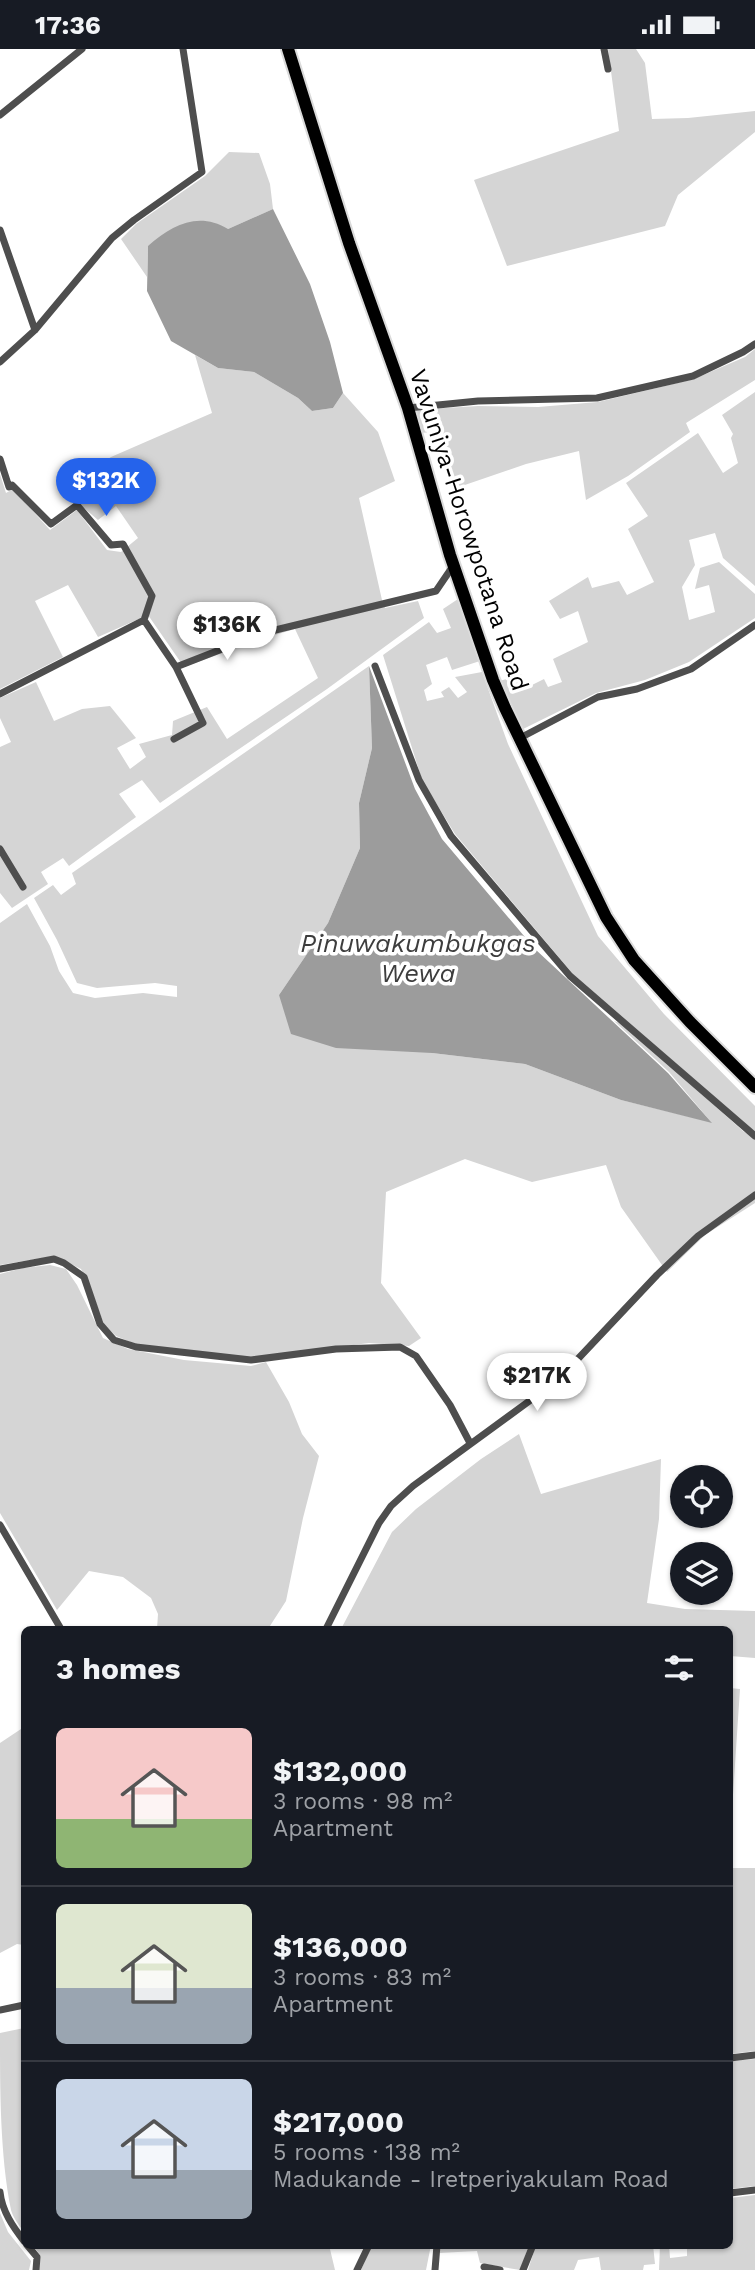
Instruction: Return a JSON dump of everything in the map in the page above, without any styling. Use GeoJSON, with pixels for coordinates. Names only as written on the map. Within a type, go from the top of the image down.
{"type":"FeatureCollection","features":[{"type":"Feature","properties":{"kind":"highway","name":"Vavuniya-Horowpotana Road"},"geometry":{"type":"LineString","coordinates":[[288,49],[349,243],[408,408],[454,565],[493,680],[606,917],[634,960],[690,1022],[755,1087]]}},
{"type":"Feature","properties":{"kind":"street"},"geometry":{"type":"LineString","coordinates":[[0,103],[3,112],[82,49]]}},
{"type":"Feature","properties":{"kind":"street"},"geometry":{"type":"LineString","coordinates":[[0,362],[35,330],[112,238],[202,172],[183,49]]}},
{"type":"Feature","properties":{"kind":"street"},"geometry":{"type":"LineString","coordinates":[[604,49],[608,69]]}},
{"type":"Feature","properties":{"kind":"street"},"geometry":{"type":"LineString","coordinates":[[0,230],[35,330]]}},
{"type":"Feature","properties":{"kind":"street"},"geometry":{"type":"LineString","coordinates":[[408,408],[478,401],[597,398],[693,376],[755,344]]}},
{"type":"Feature","properties":{"kind":"street"},"geometry":{"type":"LineString","coordinates":[[0,459],[9,487],[12,485],[51,524],[77,505],[111,545],[123,544],[152,596],[144,620],[0,694]]}},
{"type":"Feature","properties":{"kind":"street"},"geometry":{"type":"LineString","coordinates":[[176,667],[263,633],[436,591],[454,565]]}},
{"type":"Feature","properties":{"kind":"street"},"geometry":{"type":"LineString","coordinates":[[144,620],[176,667],[203,723],[174,739]]}},
{"type":"Feature","properties":{"kind":"street"},"geometry":{"type":"LineString","coordinates":[[520,738],[598,697],[637,689],[691,669],[755,625]]}},
{"type":"Feature","properties":{"kind":"street"},"geometry":{"type":"LineString","coordinates":[[375,666],[419,781],[451,836],[570,976],[755,1136]]}},
{"type":"Feature","properties":{"kind":"street"},"geometry":{"type":"LineString","coordinates":[[0,849],[23,887]]}},
{"type":"Feature","properties":{"kind":"street"},"geometry":{"type":"LineString","coordinates":[[328,1626],[379,1523],[391,1506],[413,1486],[558,1380],[657,1275],[698,1236],[755,1195]]}},
{"type":"Feature","properties":{"kind":"street"},"geometry":{"type":"LineString","coordinates":[[0,1269],[54,1259],[64,1262],[83,1277],[100,1324],[114,1340],[136,1347],[251,1360],[336,1349],[400,1347],[416,1356],[450,1405],[470,1443]]}},
{"type":"Feature","properties":{"kind":"street"},"geometry":{"type":"LineString","coordinates":[[0,1525],[59,1626]]}},
{"type":"Feature","properties":{"kind":"street"},"geometry":{"type":"LineString","coordinates":[[0,2010],[21,2006]]}},
{"type":"Feature","properties":{"kind":"street"},"geometry":{"type":"LineString","coordinates":[[733,2058],[755,2055]]}},
{"type":"Feature","properties":{"kind":"street"},"geometry":{"type":"LineString","coordinates":[[733,2193],[755,2190]]}},
{"type":"Feature","properties":{"kind":"street"},"geometry":{"type":"LineString","coordinates":[[0,2192],[1,2201],[13,2227],[21,2237]]}},
{"type":"Feature","properties":{"kind":"street"},"geometry":{"type":"LineString","coordinates":[[31,2249],[37,2257],[36,2270]]}},
{"type":"Feature","properties":{"kind":"street"},"geometry":{"type":"LineString","coordinates":[[356,2270],[367,2249]]}},
{"type":"Feature","properties":{"kind":"street"},"geometry":{"type":"LineString","coordinates":[[435,2270],[437,2249]]}},
{"type":"Feature","properties":{"kind":"street"},"geometry":{"type":"LineString","coordinates":[[523,2270],[531,2249]]}},
{"type":"Feature","properties":{"kind":"street"},"geometry":{"type":"LineString","coordinates":[[484,2267],[500,2270]]}},
{"type":"Feature","properties":{"kind":"shaded area"},"geometry":{"type":"Polygon","coordinates":[[[608,49],[636,49],[645,63],[652,119],[755,111],[755,132],[678,195],[665,226],[507,266],[474,180],[619,131],[608,49]]]}},
{"type":"Feature","properties":{"kind":"shaded area"},"geometry":{"type":"Polygon","coordinates":[[[229,152],[259,153],[270,184],[273,209],[228,229],[148,246],[147,277],[121,239],[136,224],[205,176],[229,152]]]}},
{"type":"Feature","properties":{"kind":"shaded area"},"geometry":{"type":"Polygon","coordinates":[[[755,349],[755,380],[686,423],[690,432],[628,476],[586,500],[579,451],[526,464],[456,488],[436,432],[417,433],[412,410],[478,406],[538,407],[598,402],[694,379],[745,357],[755,349]]]}},
{"type":"Feature","properties":{"kind":"shaded area"},"geometry":{"type":"Polygon","coordinates":[[[195,355],[218,368],[254,372],[298,398],[312,411],[333,408],[343,393],[378,432],[395,481],[359,498],[382,600],[385,608],[418,601],[424,618],[327,689],[160,803],[142,780],[119,794],[136,817],[69,866],[63,858],[41,872],[48,884],[12,908],[0,893],[0,747],[11,742],[0,718],[0,698],[36,682],[54,721],[82,709],[110,706],[136,738],[117,748],[130,769],[146,757],[139,744],[172,735],[173,721],[207,707],[227,739],[318,678],[295,629],[184,667],[148,615],[98,637],[68,585],[35,601],[63,657],[0,689],[0,474],[6,493],[13,489],[50,530],[77,510],[107,550],[121,552],[138,538],[116,506],[98,520],[77,502],[74,503],[62,489],[111,457],[212,413],[195,355]]]}},
{"type":"Feature","properties":{"kind":"shaded area"},"geometry":{"type":"Polygon","coordinates":[[[755,392],[755,586],[723,558],[715,533],[689,540],[695,565],[682,587],[689,620],[715,612],[709,585],[695,589],[700,568],[719,562],[755,594],[755,618],[689,662],[645,680],[596,693],[521,730],[500,681],[521,674],[528,687],[544,679],[548,687],[562,682],[553,659],[588,642],[578,611],[560,619],[549,601],[588,577],[592,588],[619,581],[627,595],[654,582],[628,529],[648,516],[626,483],[698,433],[723,473],[738,463],[731,438],[733,434],[722,415],[755,392]]]}},
{"type":"Feature","properties":{"kind":"shaded area"},"geometry":{"type":"Polygon","coordinates":[[[461,597],[480,661],[452,670],[447,657],[426,665],[432,684],[424,690],[427,701],[444,697],[441,692],[449,687],[458,698],[467,692],[455,677],[482,672],[508,744],[598,936],[664,1014],[755,1106],[755,1132],[573,974],[455,834],[422,780],[383,655],[429,622],[437,633],[451,628],[443,609],[461,597]]]}},
{"type":"Feature","properties":{"kind":"shaded area"},"geometry":{"type":"Polygon","coordinates":[[[369,666],[372,748],[359,803],[360,848],[328,923],[279,995],[432,1053],[525,1064],[621,1100],[711,1122],[669,1072],[614,1021],[623,1024],[743,1131],[755,1138],[755,1203],[705,1235],[667,1272],[621,1207],[606,1165],[532,1182],[465,1159],[386,1192],[381,1283],[421,1338],[409,1346],[369,1343],[252,1358],[135,1344],[116,1336],[104,1325],[81,1269],[54,1256],[0,1265],[0,923],[27,904],[50,946],[59,971],[73,993],[95,998],[143,993],[177,997],[177,986],[155,983],[97,988],[77,983],[34,898],[53,885],[61,895],[76,884],[72,873],[369,666]]]}},
{"type":"Feature","properties":{"kind":"shaded area"},"geometry":{"type":"Polygon","coordinates":[[[50,1265],[66,1269],[77,1285],[103,1338],[128,1349],[184,1360],[251,1366],[266,1362],[289,1402],[302,1434],[319,1456],[286,1601],[270,1626],[157,1626],[158,1614],[151,1598],[123,1577],[89,1571],[57,1610],[0,1513],[0,1274],[50,1265]]]}},
{"type":"Feature","properties":{"kind":"shaded area"},"geometry":{"type":"Polygon","coordinates":[[[519,1434],[541,1494],[661,1459],[659,1519],[647,1603],[685,1609],[755,1611],[755,1658],[733,1656],[733,1626],[343,1626],[392,1532],[416,1509],[481,1459],[519,1434]]]}},
{"type":"Feature","properties":{"kind":"shaded area"},"geometry":{"type":"Polygon","coordinates":[[[733,1688],[740,1689],[733,1795],[733,1688]]]}},
{"type":"Feature","properties":{"kind":"shaded area"},"geometry":{"type":"Polygon","coordinates":[[[21,1729],[21,1945],[0,1953],[0,1743],[21,1729]]]}},
{"type":"Feature","properties":{"kind":"shaded area"},"geometry":{"type":"Polygon","coordinates":[[[733,1868],[755,1868],[755,2051],[733,2054],[733,1868]]]}},
{"type":"Feature","properties":{"kind":"shaded area"},"geometry":{"type":"Polygon","coordinates":[[[21,2029],[21,2228],[11,2210],[5,2167],[0,2033],[21,2029]]]}},
{"type":"Feature","properties":{"kind":"shaded area"},"geometry":{"type":"Polygon","coordinates":[[[755,2059],[755,2186],[733,2189],[733,2061],[755,2059]]]}},
{"type":"Feature","properties":{"kind":"shaded area"},"geometry":{"type":"Polygon","coordinates":[[[755,2195],[755,2270],[659,2270],[660,2249],[669,2249],[670,2258],[687,2256],[687,2249],[733,2249],[733,2198],[755,2195]]]}},
{"type":"Feature","properties":{"kind":"shaded area"},"geometry":{"type":"Polygon","coordinates":[[[0,2213],[8,2232],[31,2261],[29,2270],[0,2270],[0,2213]]]}},
{"type":"Feature","properties":{"kind":"shaded area"},"geometry":{"type":"Polygon","coordinates":[[[36,2249],[330,2249],[335,2270],[39,2270],[40,2255],[36,2249]]]}},
{"type":"Feature","properties":{"kind":"shaded area"},"geometry":{"type":"Polygon","coordinates":[[[370,2249],[430,2249],[426,2270],[361,2270],[370,2249]]]}},
{"type":"Feature","properties":{"kind":"shaded area"},"geometry":{"type":"Polygon","coordinates":[[[439,2249],[528,2249],[520,2270],[480,2263],[477,2251],[439,2253],[439,2249]]]}},
{"type":"Feature","properties":{"kind":"shaded area"},"geometry":{"type":"Polygon","coordinates":[[[535,2249],[653,2249],[655,2264],[644,2265],[643,2270],[601,2270],[599,2257],[578,2260],[574,2270],[528,2270],[535,2249]]]}},
{"type":"Feature","properties":{"kind":"water"},"geometry":{"type":"Polygon","coordinates":[[[273,209],[310,284],[330,342],[343,393],[333,408],[312,411],[298,398],[254,372],[218,368],[171,341],[147,291],[148,246],[166,232],[196,221],[206,221],[228,229],[273,209]]]}},
{"type":"Feature","properties":{"kind":"water","name":"Pinuwakumbukgas Wewa"},"geometry":{"type":"Polygon","coordinates":[[[369,666],[415,789],[442,839],[535,949],[668,1073],[712,1123],[621,1100],[525,1064],[432,1053],[336,1048],[291,1034],[279,995],[328,923],[360,848],[359,803],[372,748],[369,666]]]}}]}
